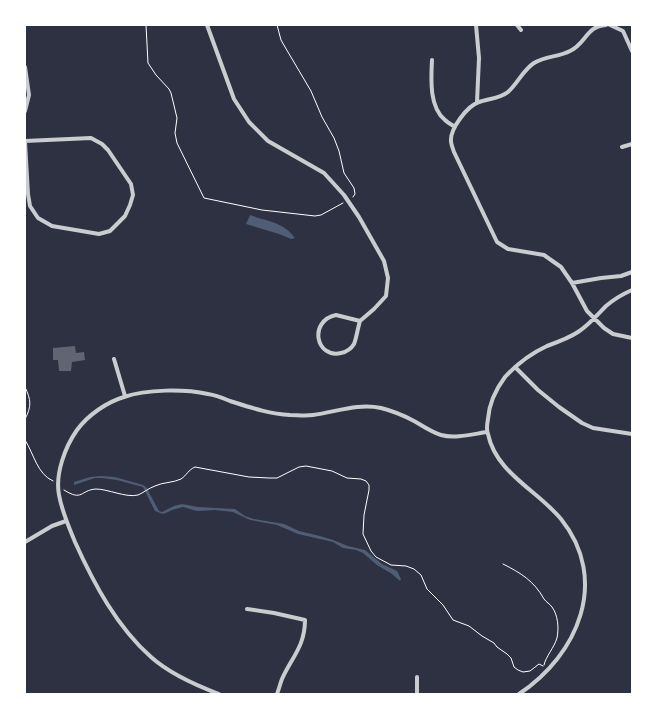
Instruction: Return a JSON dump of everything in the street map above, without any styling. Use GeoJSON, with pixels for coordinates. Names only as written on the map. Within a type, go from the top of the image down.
{"type":"FeatureCollection","features":[{"type":"Feature","properties":{"kind":"street"},"geometry":{"type":"LineString","coordinates":[[207,25],[234,99],[249,122],[268,141],[324,173],[348,200],[384,261],[388,278],[386,296],[360,321],[353,345],[348,350],[336,354],[324,349],[320,343],[318,330],[326,319],[336,315],[360,321]]}},
{"type":"Feature","properties":{"kind":"street"},"geometry":{"type":"LineString","coordinates":[[476,25],[479,58],[477,102]]}},
{"type":"Feature","properties":{"kind":"street"},"geometry":{"type":"LineString","coordinates":[[517,25],[521,30]]}},
{"type":"Feature","properties":{"kind":"street"},"geometry":{"type":"LineString","coordinates":[[632,52],[623,31],[608,25],[600,25],[592,29],[572,51],[541,59],[533,64],[507,93],[477,102],[462,115],[451,140],[454,152],[497,242],[508,249],[544,255],[561,267],[587,311],[613,334],[632,338]]}},
{"type":"Feature","properties":{"kind":"street"},"geometry":{"type":"LineString","coordinates":[[432,60],[431,88],[436,107],[444,120],[456,127]]}},
{"type":"Feature","properties":{"kind":"street"},"geometry":{"type":"LineString","coordinates":[[25,67],[29,95],[25,111]]}},
{"type":"Feature","properties":{"kind":"street"},"geometry":{"type":"LineString","coordinates":[[91,138],[102,144],[130,184],[133,195],[124,216],[110,231],[99,234],[52,226],[38,218],[30,206],[25,142],[91,138]]}},
{"type":"Feature","properties":{"kind":"street"},"geometry":{"type":"LineString","coordinates":[[622,147],[632,144]]}},
{"type":"Feature","properties":{"kind":"street"},"geometry":{"type":"LineString","coordinates":[[572,283],[622,276],[632,272]]}},
{"type":"Feature","properties":{"kind":"street"},"geometry":{"type":"LineString","coordinates":[[519,694],[542,676],[568,644],[579,622],[585,599],[585,581],[582,562],[575,541],[560,518],[520,482],[493,451],[487,432],[488,412],[504,378],[515,367],[537,351],[579,332],[608,305],[632,290]]}},
{"type":"Feature","properties":{"kind":"street"},"geometry":{"type":"LineString","coordinates":[[114,360],[125,396]]}},
{"type":"Feature","properties":{"kind":"street"},"geometry":{"type":"LineString","coordinates":[[515,367],[559,407],[582,423],[593,428],[632,434]]}},
{"type":"Feature","properties":{"kind":"street"},"geometry":{"type":"LineString","coordinates":[[219,694],[196,685],[153,659],[126,631],[84,562],[66,521],[58,485],[63,457],[77,430],[85,421],[112,402],[125,396],[165,391],[208,394],[269,412],[288,415],[311,415],[351,407],[380,408],[397,412],[442,435],[457,436],[487,432]]}},
{"type":"Feature","properties":{"kind":"street"},"geometry":{"type":"LineString","coordinates":[[25,542],[52,526],[66,521]]}},
{"type":"Feature","properties":{"kind":"street"},"geometry":{"type":"LineString","coordinates":[[246,609],[305,620],[302,640],[277,694]]}},
{"type":"Feature","properties":{"kind":"street"},"geometry":{"type":"LineString","coordinates":[[417,694],[418,678]]}},
{"type":"Feature","properties":{"kind":"path"},"geometry":{"type":"LineString","coordinates":[[146,25],[148,63],[171,93],[177,118],[176,138],[204,198],[262,210],[315,216],[321,215],[352,197],[355,194],[354,188],[344,173],[334,138],[322,117],[311,91],[281,40],[277,25]]}},
{"type":"Feature","properties":{"kind":"path"},"geometry":{"type":"LineString","coordinates":[[25,387],[30,399],[30,409],[25,419]]}},
{"type":"Feature","properties":{"kind":"path"},"geometry":{"type":"LineString","coordinates":[[25,440],[45,476],[76,496],[81,496],[90,490],[96,489],[138,495],[148,488],[178,480],[195,467],[249,477],[277,478],[299,467],[306,466],[366,481],[369,485],[369,490],[364,515],[363,534],[376,557],[391,565],[406,566],[421,575],[427,588],[443,605],[453,620],[469,626],[494,643],[511,658],[514,667],[518,670],[530,671],[539,664],[544,668],[543,664],[555,645],[557,636],[557,622],[554,611],[528,578],[503,564]]}},
{"type":"Feature","properties":{"kind":"water"},"geometry":{"type":"Polygon","coordinates":[[[250,215],[286,228],[295,238],[291,239],[246,224],[250,215]]]}},
{"type":"Feature","properties":{"kind":"water"},"geometry":{"type":"Polygon","coordinates":[[[101,476],[115,477],[143,485],[146,487],[159,511],[162,512],[182,504],[235,509],[245,516],[254,519],[284,524],[299,531],[365,550],[382,564],[397,571],[401,579],[400,581],[363,553],[356,550],[343,548],[333,542],[298,534],[277,525],[250,520],[233,512],[197,511],[183,507],[163,514],[155,511],[143,487],[102,478],[95,478],[74,485],[74,482],[101,476]]]}},
{"type":"Feature","properties":{"kind":"building"},"geometry":{"type":"Polygon","coordinates":[[[75,346],[76,353],[84,352],[85,360],[72,362],[71,371],[59,371],[58,360],[53,360],[53,348],[75,346]]]}}]}
